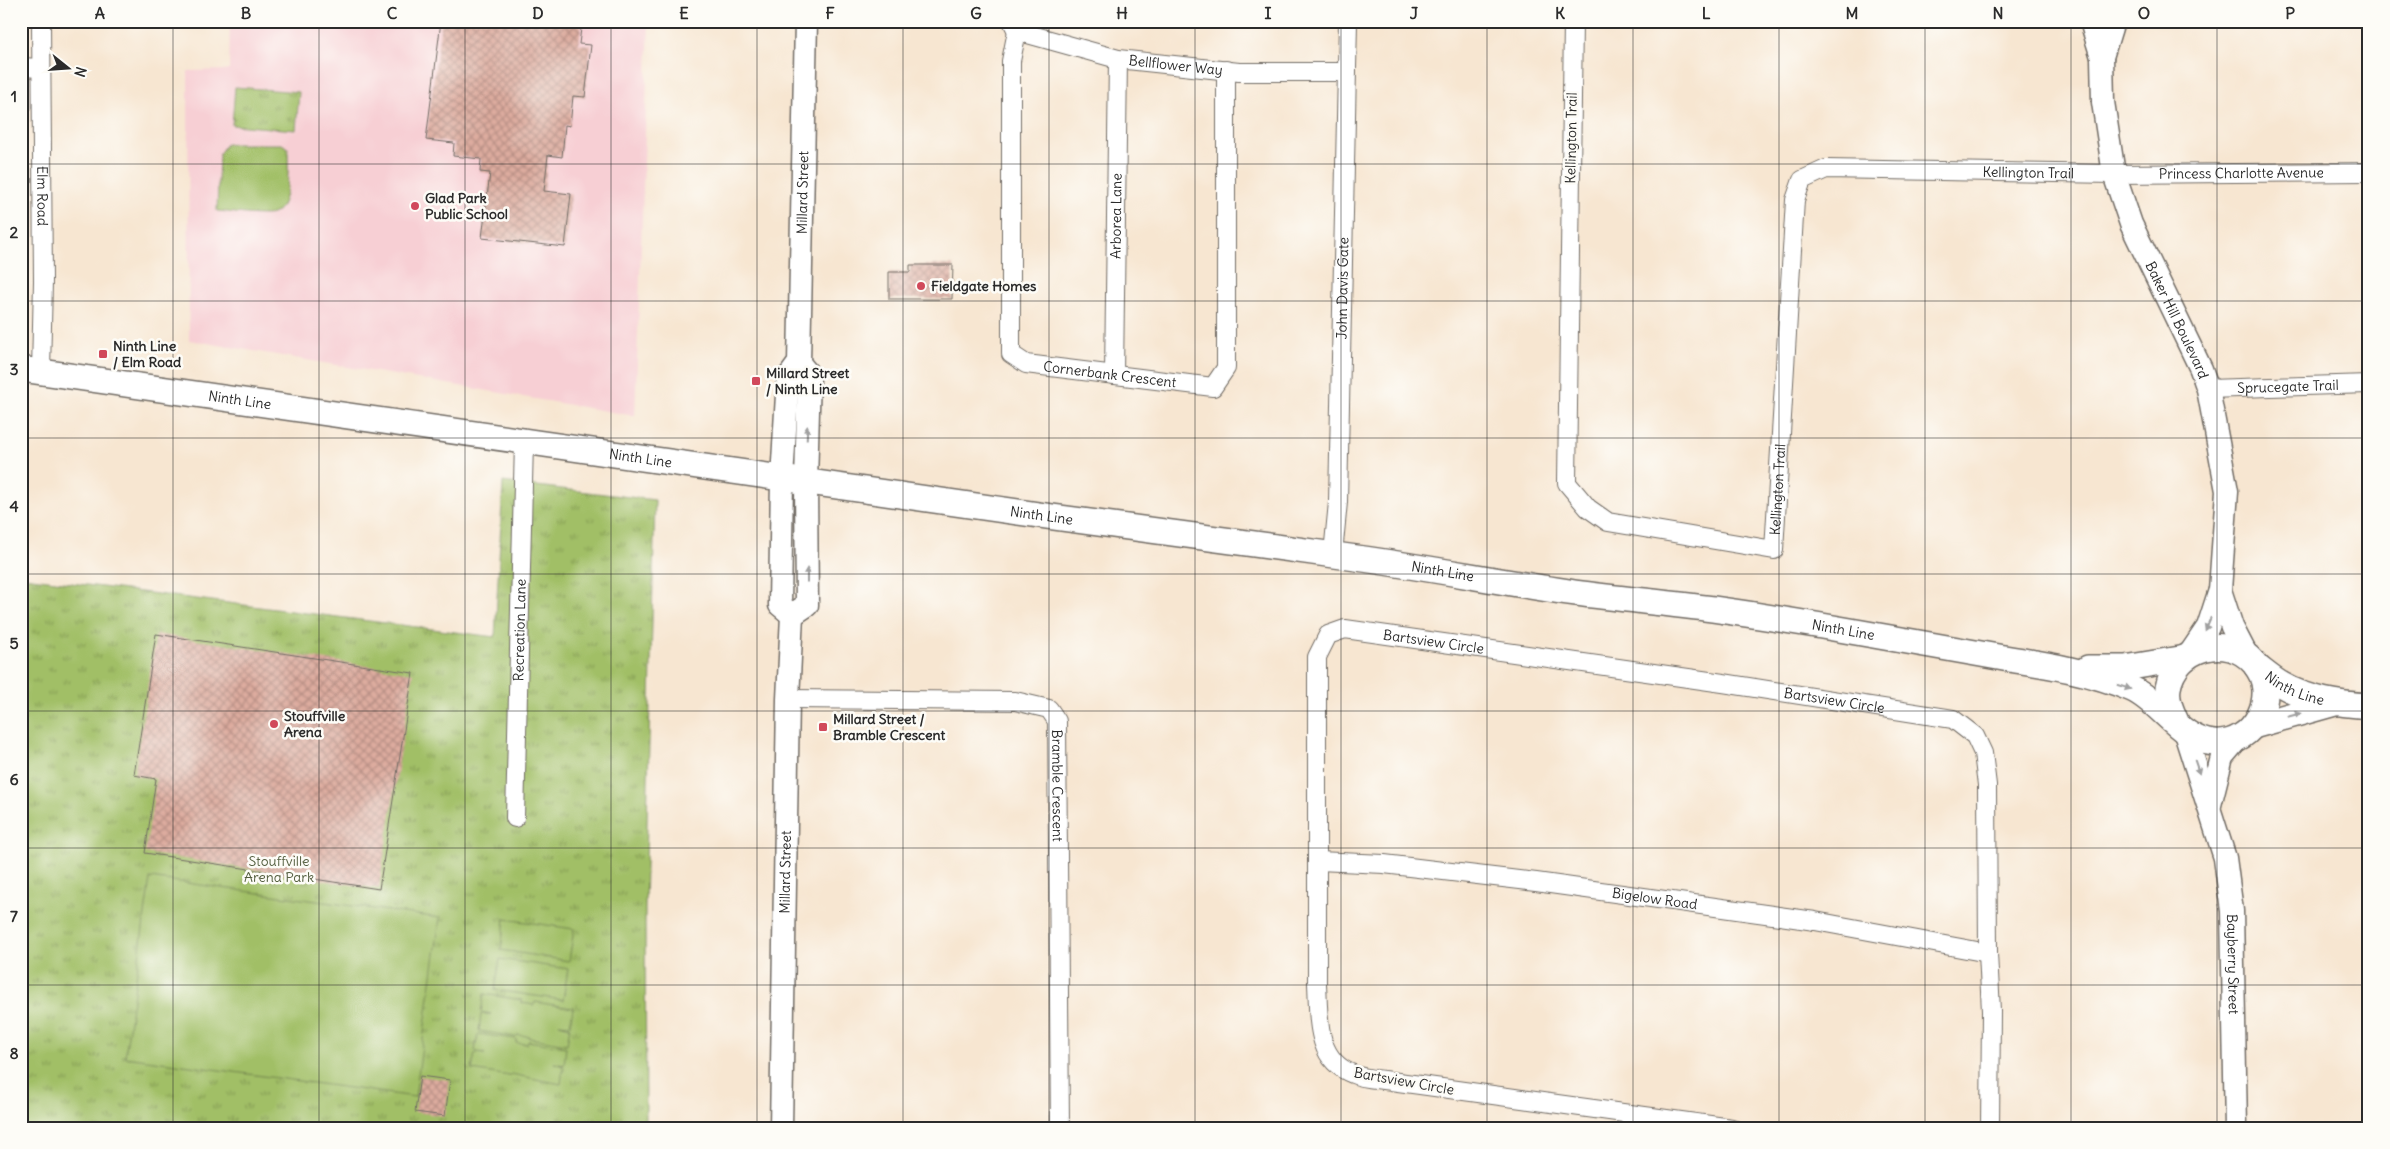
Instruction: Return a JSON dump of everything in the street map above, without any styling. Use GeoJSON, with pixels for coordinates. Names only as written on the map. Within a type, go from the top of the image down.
{"type":"FeatureCollection","features":[{"type":"Feature","properties":{"kind":"main road","name":"Ninth Line"},"geometry":{"type":"LineString","coordinates":[[31,370],[782,479],[1333,554],[1584,594],[1712,609],[2060,667],[2136,691],[2181,727]]}},
{"type":"Feature","properties":{"kind":"main road"},"geometry":{"type":"LineString","coordinates":[[2216,645],[2236,649],[2252,662],[2264,679],[2266,700],[2260,718],[2246,732],[2230,742],[2210,743],[2192,737],[2181,727],[2169,706],[2168,686],[2177,666],[2194,651],[2216,645]]}},
{"type":"Feature","properties":{"kind":"main road","name":"Ninth Line"},"geometry":{"type":"LineString","coordinates":[[2060,667],[2125,668],[2187,657]]}},
{"type":"Feature","properties":{"kind":"main road","name":"Ninth Line"},"geometry":{"type":"LineString","coordinates":[[2252,662],[2282,685],[2335,703],[2369,706]]}},
{"type":"Feature","properties":{"kind":"main road","name":"Ninth Line"},"geometry":{"type":"LineString","coordinates":[[2246,732],[2335,703]]}},
{"type":"Feature","properties":{"kind":"street","name":"Elm Road"},"geometry":{"type":"LineString","coordinates":[[31,370],[43,281],[41,21]]}},
{"type":"Feature","properties":{"kind":"street","name":"Millard Street"},"geometry":{"type":"LineString","coordinates":[[792,615],[780,605],[782,479],[788,378],[799,363],[806,21]]}},
{"type":"Feature","properties":{"kind":"street","name":"John Davis Gate"},"geometry":{"type":"LineString","coordinates":[[1333,554],[1338,502],[1348,21]]}},
{"type":"Feature","properties":{"kind":"street","name":"Kellington Trail"},"geometry":{"type":"LineString","coordinates":[[1573,21],[1567,482],[1588,508],[1608,522],[1774,550],[1795,200],[1802,180],[1826,169],[2114,174]]}},
{"type":"Feature","properties":{"kind":"street","name":"Baker Hill Boulevard"},"geometry":{"type":"LineString","coordinates":[[2091,21],[2102,57],[2103,102],[2114,174],[2132,224],[2190,343],[2208,390],[2227,491],[2220,590],[2208,627],[2187,657]]}},
{"type":"Feature","properties":{"kind":"street","name":"Baker Hill Boulevard"},"geometry":{"type":"LineString","coordinates":[[2102,57],[2113,21]]}},
{"type":"Feature","properties":{"kind":"street","name":"Bellflower Way"},"geometry":{"type":"LineString","coordinates":[[1014,26],[1118,59],[1239,72],[1347,72]]}},
{"type":"Feature","properties":{"kind":"street","name":"Cornerbank Crescent"},"geometry":{"type":"LineString","coordinates":[[1014,26],[1012,61],[1011,354],[1026,364],[1213,387],[1226,368],[1226,70]]}},
{"type":"Feature","properties":{"kind":"street","name":"Arborea Lane"},"geometry":{"type":"LineString","coordinates":[[1114,375],[1118,59]]}},
{"type":"Feature","properties":{"kind":"street"},"geometry":{"type":"LineString","coordinates":[[21,67],[41,68]]}},
{"type":"Feature","properties":{"kind":"street","name":"Princess Charlotte Avenue"},"geometry":{"type":"LineString","coordinates":[[2114,174],[2369,172]]}},
{"type":"Feature","properties":{"kind":"street","name":"Millard Street"},"geometry":{"type":"LineString","coordinates":[[792,615],[807,605],[806,482],[810,375],[799,363]]}},
{"type":"Feature","properties":{"kind":"street","name":"Sprucegate Trail"},"geometry":{"type":"LineString","coordinates":[[2208,390],[2369,384]]}},
{"type":"Feature","properties":{"kind":"street","name":"Recreation Lane"},"geometry":{"type":"LineString","coordinates":[[515,818],[524,442]]}},
{"type":"Feature","properties":{"kind":"street","name":"Baker Hill Boulevard"},"geometry":{"type":"LineString","coordinates":[[2220,590],[2232,627],[2252,662]]}},
{"type":"Feature","properties":{"kind":"street","name":"Millard Street"},"geometry":{"type":"LineString","coordinates":[[781,1128],[788,699],[792,615]]}},
{"type":"Feature","properties":{"kind":"street","name":"Bartsview Circle"},"geometry":{"type":"LineString","coordinates":[[1732,1128],[1391,1081],[1353,1074],[1336,1064],[1324,1049],[1320,1030],[1317,984],[1317,657],[1328,635],[1345,629],[1723,683],[1953,719],[1975,736],[1983,753],[1989,844],[1990,1128]]}},
{"type":"Feature","properties":{"kind":"street","name":"Bramble Crescent"},"geometry":{"type":"LineString","coordinates":[[788,699],[1015,701],[1049,709],[1057,721],[1060,1128]]}},
{"type":"Feature","properties":{"kind":"street","name":"Bayberry Street"},"geometry":{"type":"LineString","coordinates":[[2181,727],[2210,805],[2225,858],[2232,911],[2236,1128]]}},
{"type":"Feature","properties":{"kind":"street","name":"Bayberry Street"},"geometry":{"type":"LineString","coordinates":[[2210,805],[2222,757],[2246,732]]}},
{"type":"Feature","properties":{"kind":"street","name":"Bigelow Road"},"geometry":{"type":"LineString","coordinates":[[1318,861],[1384,864],[1536,882],[1815,921],[1988,953]]}},
{"type":"Feature","properties":{"kind":"shaded area","name":"Glad Park Public School"},"geometry":{"type":"Polygon","coordinates":[[[230,21],[649,21],[635,416],[189,340],[188,71],[229,70],[230,21]]]}},
{"type":"Feature","properties":{"kind":"green space"},"geometry":{"type":"Polygon","coordinates":[[[235,87],[299,92],[296,130],[232,125],[235,87]]]}},
{"type":"Feature","properties":{"kind":"green space"},"geometry":{"type":"Polygon","coordinates":[[[226,144],[282,144],[288,148],[286,195],[279,210],[273,214],[262,215],[217,211],[219,154],[226,144]]]}},
{"type":"Feature","properties":{"kind":"green space","name":"Stouffville Arena Park"},"geometry":{"type":"Polygon","coordinates":[[[503,482],[655,500],[645,907],[646,1128],[21,1128],[21,728],[24,577],[495,637],[503,482]]]}},
{"type":"Feature","properties":{"kind":"green space"},"geometry":{"type":"Polygon","coordinates":[[[150,878],[440,918],[415,1097],[125,1057],[150,878]]]}},
{"type":"Feature","properties":{"kind":"green space"},"geometry":{"type":"Polygon","coordinates":[[[505,919],[574,929],[569,961],[501,950],[505,919]]]}},
{"type":"Feature","properties":{"kind":"green space"},"geometry":{"type":"Polygon","coordinates":[[[500,959],[568,969],[563,1000],[495,990],[500,959]]]}},
{"type":"Feature","properties":{"kind":"green space"},"geometry":{"type":"Polygon","coordinates":[[[484,994],[522,1000],[522,1003],[534,1005],[535,1002],[573,1008],[570,1025],[559,1024],[570,1027],[567,1044],[529,1038],[529,1036],[517,1035],[516,1037],[479,1031],[481,1014],[491,1014],[481,1012],[484,994]]]}},
{"type":"Feature","properties":{"kind":"green space"},"geometry":{"type":"Polygon","coordinates":[[[478,1034],[516,1039],[516,1043],[527,1044],[528,1041],[566,1047],[564,1065],[554,1063],[563,1066],[561,1084],[511,1074],[510,1076],[472,1070],[475,1053],[485,1054],[475,1051],[478,1034]]]}},
{"type":"Feature","properties":{"kind":"building"},"geometry":{"type":"Polygon","coordinates":[[[441,21],[582,21],[579,44],[591,45],[585,97],[573,96],[570,126],[565,125],[562,157],[548,155],[544,191],[571,194],[565,247],[482,238],[490,173],[480,172],[481,159],[453,156],[454,143],[426,140],[441,21]]]}},
{"type":"Feature","properties":{"kind":"building","name":"Fieldgate Homes"},"geometry":{"type":"Polygon","coordinates":[[[910,265],[953,265],[952,299],[889,299],[889,272],[910,272],[910,265]]]}},
{"type":"Feature","properties":{"kind":"building","name":"Stouffville Arena"},"geometry":{"type":"Polygon","coordinates":[[[156,634],[413,673],[379,889],[145,853],[156,779],[134,775],[156,634]]]}},
{"type":"Feature","properties":{"kind":"building"},"geometry":{"type":"Polygon","coordinates":[[[420,1076],[450,1080],[445,1116],[415,1112],[420,1076]]]}},
{"type":"Feature","properties":{"kind":"place","name":"Glad Park Public School"},"geometry":{"type":"Point","coordinates":[415,206]}},
{"type":"Feature","properties":{"kind":"place","name":"Fieldgate Homes"},"geometry":{"type":"Point","coordinates":[921,286]}},
{"type":"Feature","properties":{"kind":"place","name":"Ninth Line / Elm Road"},"geometry":{"type":"Point","coordinates":[103,354]}},
{"type":"Feature","properties":{"kind":"place","name":"Millard Street / Ninth Line"},"geometry":{"type":"Point","coordinates":[756,381]}},
{"type":"Feature","properties":{"kind":"place","name":"Stouffville Arena"},"geometry":{"type":"Point","coordinates":[274,724]}},
{"type":"Feature","properties":{"kind":"place","name":"Millard Street / Bramble Crescent"},"geometry":{"type":"Point","coordinates":[823,727]}}]}
